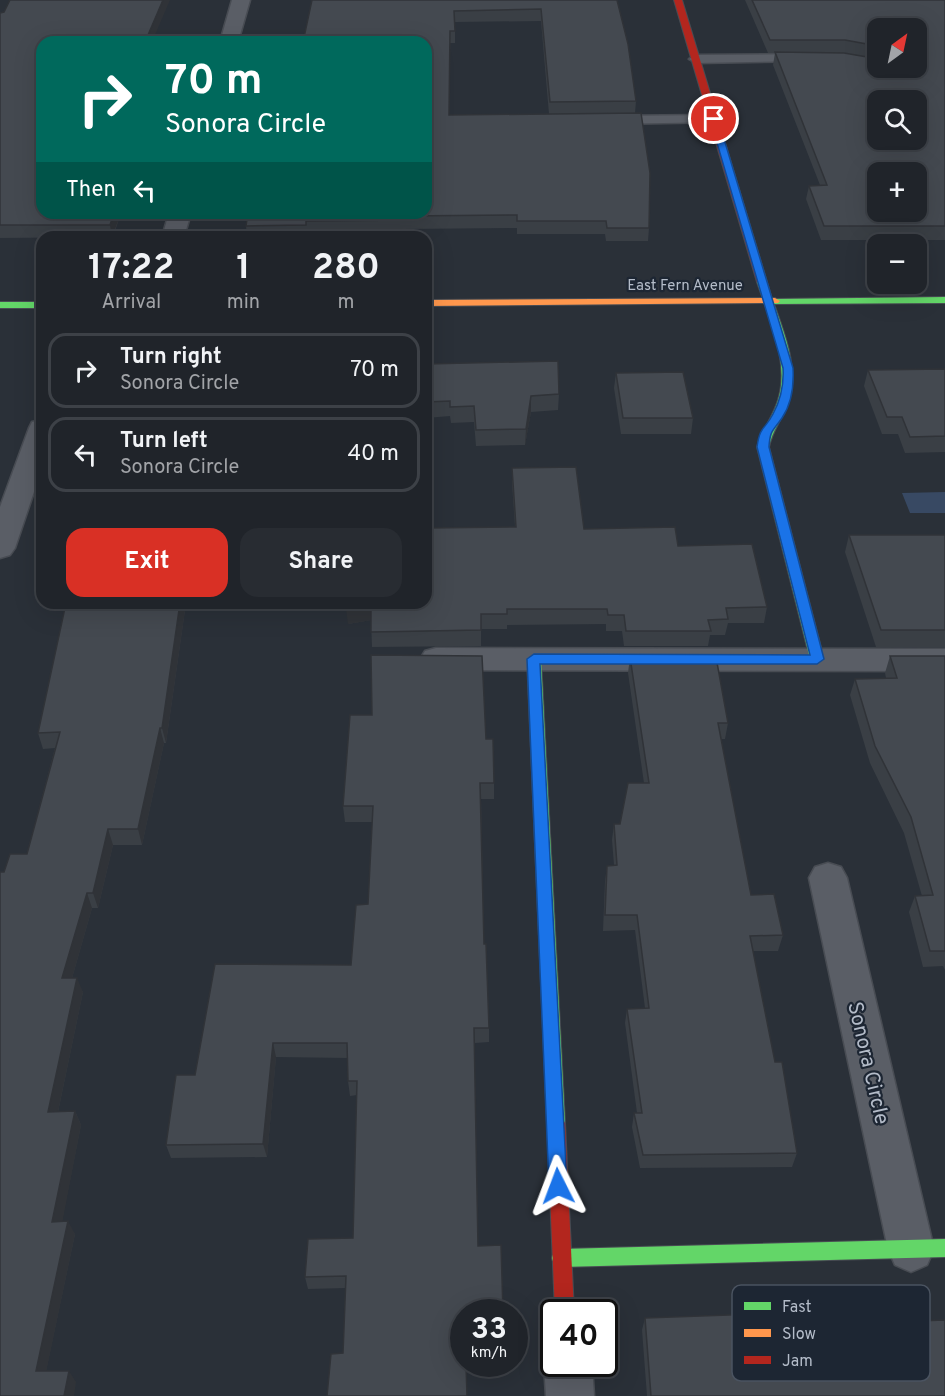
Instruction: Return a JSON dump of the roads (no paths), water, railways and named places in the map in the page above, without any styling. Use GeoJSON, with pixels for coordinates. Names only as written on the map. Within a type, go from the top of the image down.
{"type":"FeatureCollection","features":[{"type":"Feature","properties":{"kind":"street"},"geometry":{"type":"LineString","coordinates":[[231,36],[241,0]]}},
{"type":"Feature","properties":{"kind":"street"},"geometry":{"type":"LineString","coordinates":[[678,0],[788,368],[789,386],[778,416],[765,431],[763,447],[817,659]]}},
{"type":"Feature","properties":{"kind":"street","name":"East Fern Avenue"},"geometry":{"type":"LineString","coordinates":[[432,303],[945,300]]}},
{"type":"Feature","properties":{"kind":"street"},"geometry":{"type":"LineString","coordinates":[[0,305],[36,305]]}},
{"type":"Feature","properties":{"kind":"street"},"geometry":{"type":"LineString","coordinates":[[3,531],[36,444]]}},
{"type":"Feature","properties":{"kind":"street"},"geometry":{"type":"LineString","coordinates":[[402,659],[945,660]]}},
{"type":"Feature","properties":{"kind":"street"},"geometry":{"type":"LineString","coordinates":[[534,659],[564,1299]]}},
{"type":"Feature","properties":{"kind":"street","name":"Sonora Circle"},"geometry":{"type":"LineString","coordinates":[[561,1257],[928,1249],[828,878]]}},
{"type":"Feature","properties":{"kind":"street"},"geometry":{"type":"LineString","coordinates":[[569,1377],[570,1396]]}},
{"type":"Feature","properties":{"kind":"lane"},"geometry":{"type":"LineString","coordinates":[[696,59],[822,58]]}},
{"type":"Feature","properties":{"kind":"lane"},"geometry":{"type":"LineString","coordinates":[[600,120],[714,119]]}},
{"type":"Feature","properties":{"kind":"water"},"geometry":{"type":"Polygon","coordinates":[[[945,492],[945,513],[910,513],[902,493],[945,492]]]}}]}
